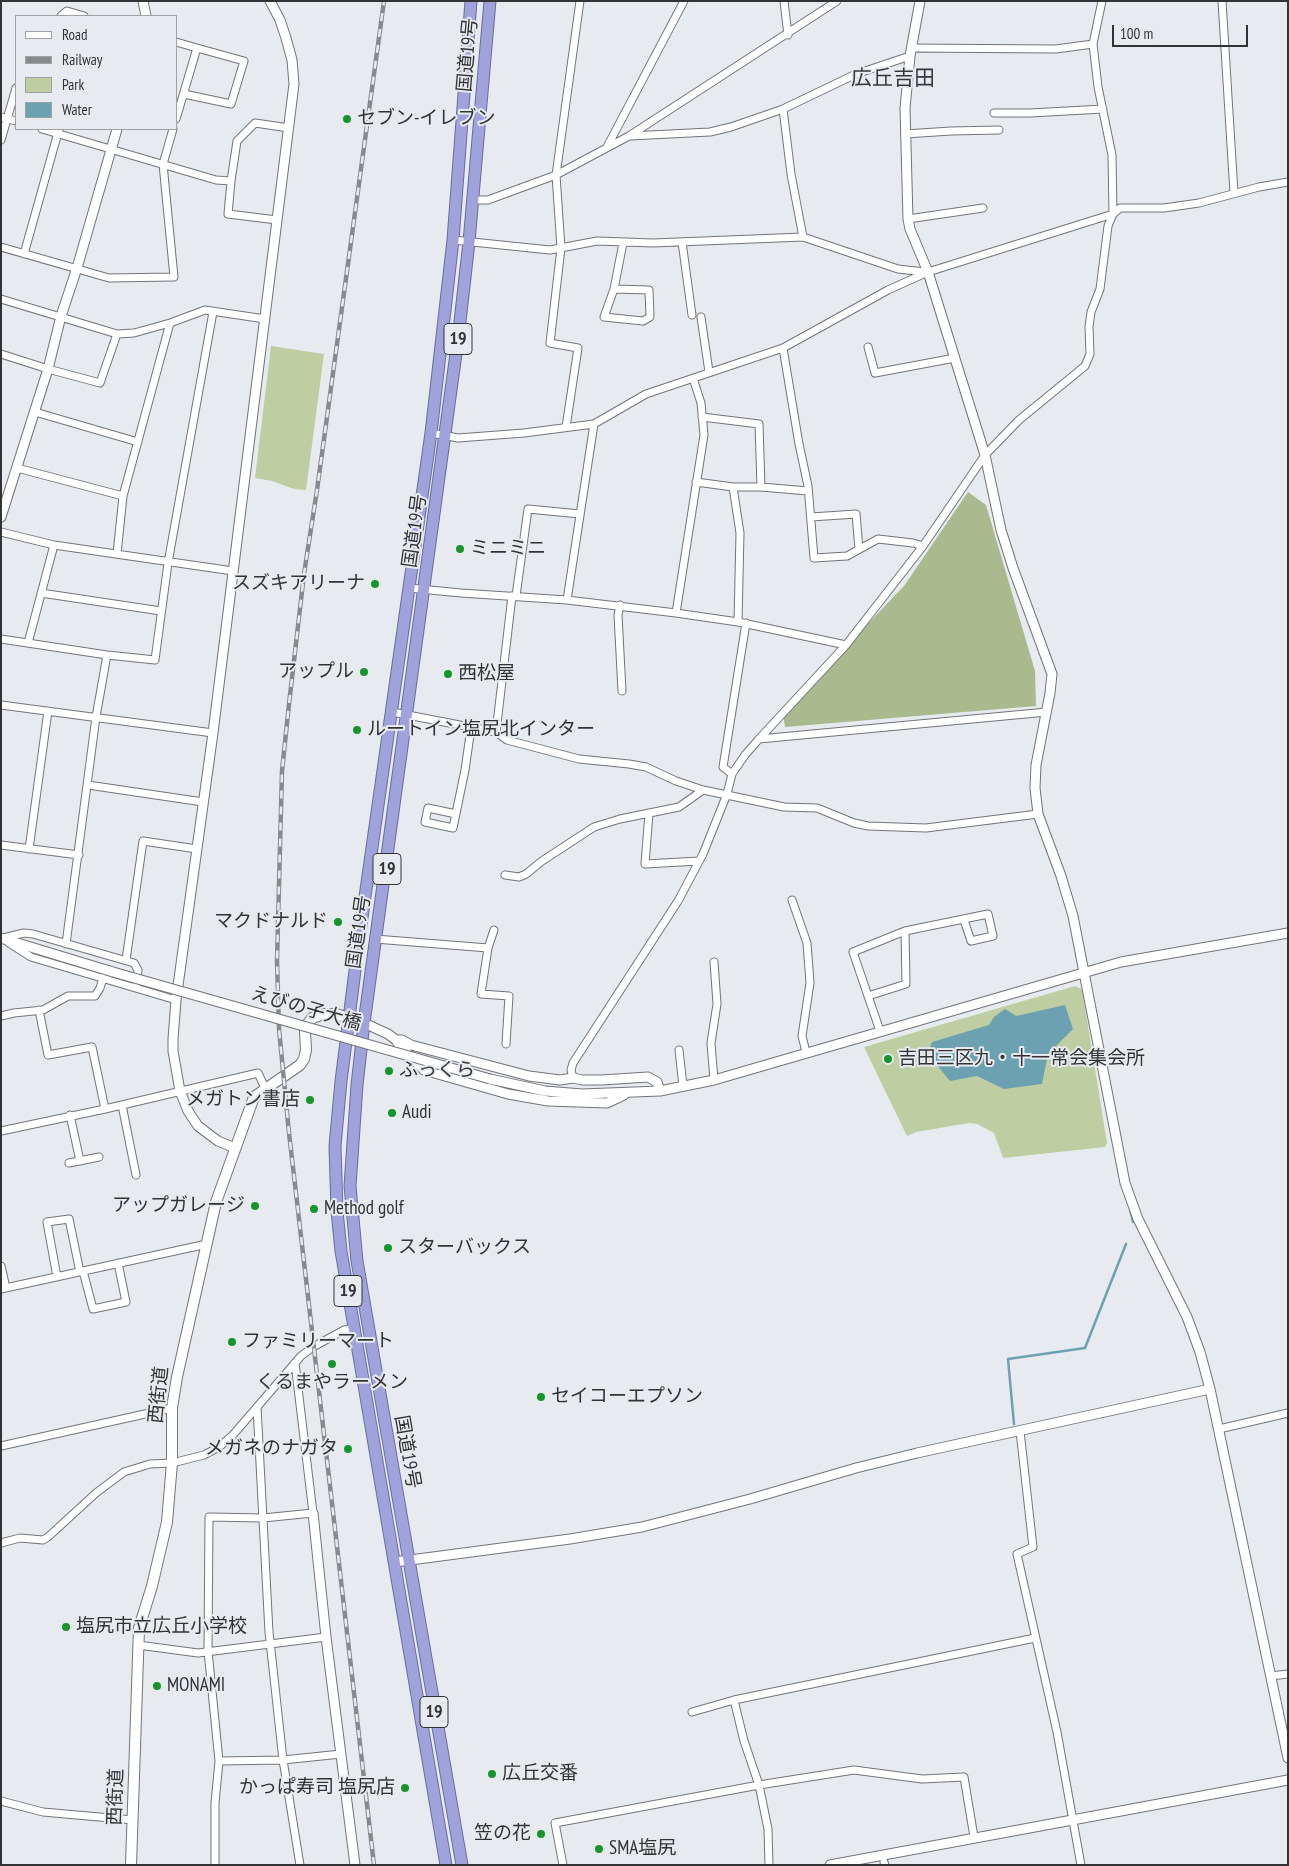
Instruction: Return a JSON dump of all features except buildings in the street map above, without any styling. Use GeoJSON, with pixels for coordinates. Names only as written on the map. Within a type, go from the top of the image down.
{"type":"FeatureCollection","features":[{"type":"Feature","properties":{"kind":"highway","name":"国道19号"},"geometry":{"type":"LineString","coordinates":[[446,1865],[341,1251],[335,1146],[349,1018],[431,432],[453,240],[472,1]]}},
{"type":"Feature","properties":{"kind":"highway","name":"国道19号"},"geometry":{"type":"LineString","coordinates":[[462,1865],[437,1730],[410,1560],[392,1469],[358,1265],[350,1186],[364,1023],[446,436],[469,242],[490,1]]}},
{"type":"Feature","properties":{"kind":"main road","name":"西街道"},"geometry":{"type":"LineString","coordinates":[[132,1865],[138,1628],[152,1586],[166,1531],[172,1463],[172,1408],[177,1376],[216,1202],[254,1097],[300,1065],[306,1050],[305,1032],[312,1018],[324,1014],[336,1014],[364,1023]]}},
{"type":"Feature","properties":{"kind":"street"},"geometry":{"type":"LineString","coordinates":[[143,1],[146,15]]}},
{"type":"Feature","properties":{"kind":"street"},"geometry":{"type":"LineString","coordinates":[[235,1148],[218,1141],[198,1126],[188,1111],[180,1091],[173,1051],[176,1000],[213,733],[294,84],[292,60],[280,20],[270,1]]}},
{"type":"Feature","properties":{"kind":"street"},"geometry":{"type":"LineString","coordinates":[[566,427],[578,348],[550,343],[561,248],[556,175],[580,1]]}},
{"type":"Feature","properties":{"kind":"street"},"geometry":{"type":"LineString","coordinates":[[607,147],[684,1]]}},
{"type":"Feature","properties":{"kind":"street"},"geometry":{"type":"LineString","coordinates":[[784,1],[788,34]]}},
{"type":"Feature","properties":{"kind":"street"},"geometry":{"type":"LineString","coordinates":[[472,200],[488,200],[556,175],[629,136],[837,1]]}},
{"type":"Feature","properties":{"kind":"street"},"geometry":{"type":"LineString","coordinates":[[920,1],[910,52],[905,108],[908,218],[910,229],[928,272],[985,455],[1001,530],[1013,568],[1052,674],[1047,712],[1036,765],[1035,788],[1038,814],[1062,876],[1073,916],[1125,1183],[1138,1219],[1187,1317],[1200,1352],[1219,1429],[1288,1758]]}},
{"type":"Feature","properties":{"kind":"street"},"geometry":{"type":"LineString","coordinates":[[573,1078],[571,1070],[573,1063],[678,901],[699,861],[727,794],[732,774],[759,738],[846,645],[923,546],[985,455],[1019,420],[1085,366],[1090,354],[1089,327],[1091,312],[1100,289],[1108,226],[1113,214],[1112,155],[1098,87],[1093,44],[1102,1]]}},
{"type":"Feature","properties":{"kind":"street"},"geometry":{"type":"LineString","coordinates":[[1222,1],[1234,193]]}},
{"type":"Feature","properties":{"kind":"street"},"geometry":{"type":"LineString","coordinates":[[62,15],[67,11],[81,15]]}},
{"type":"Feature","properties":{"kind":"street"},"geometry":{"type":"LineString","coordinates":[[178,43],[244,61],[231,104],[184,94]]}},
{"type":"Feature","properties":{"kind":"street"},"geometry":{"type":"LineString","coordinates":[[629,136],[710,132],[784,109],[856,74],[910,52],[1056,49],[1093,44]]}},
{"type":"Feature","properties":{"kind":"street"},"geometry":{"type":"LineString","coordinates":[[178,114],[197,48]]}},
{"type":"Feature","properties":{"kind":"street"},"geometry":{"type":"LineString","coordinates":[[1,140],[4,118],[15,90]]}},
{"type":"Feature","properties":{"kind":"street"},"geometry":{"type":"LineString","coordinates":[[784,109],[791,174],[803,237]]}},
{"type":"Feature","properties":{"kind":"street"},"geometry":{"type":"LineString","coordinates":[[994,113],[1103,109]]}},
{"type":"Feature","properties":{"kind":"street"},"geometry":{"type":"LineString","coordinates":[[278,220],[228,214],[231,181],[237,141],[255,124],[289,128]]}},
{"type":"Feature","properties":{"kind":"street"},"geometry":{"type":"LineString","coordinates":[[1,517],[48,369],[61,316],[77,268],[117,130]]}},
{"type":"Feature","properties":{"kind":"street"},"geometry":{"type":"LineString","coordinates":[[1,247],[109,278],[174,277],[162,164],[173,130]]}},
{"type":"Feature","properties":{"kind":"street"},"geometry":{"type":"LineString","coordinates":[[905,134],[951,130],[999,130]]}},
{"type":"Feature","properties":{"kind":"street"},"geometry":{"type":"LineString","coordinates":[[24,254],[59,131],[216,180],[231,181]]}},
{"type":"Feature","properties":{"kind":"street"},"geometry":{"type":"LineString","coordinates":[[431,432],[467,438],[594,424],[646,394],[783,348],[888,290],[928,272],[1113,214],[1120,208],[1164,208],[1199,203],[1234,193],[1288,182]]}},
{"type":"Feature","properties":{"kind":"street"},"geometry":{"type":"LineString","coordinates":[[908,218],[982,208]]}},
{"type":"Feature","properties":{"kind":"street"},"geometry":{"type":"LineString","coordinates":[[453,240],[550,250],[597,241],[623,243],[682,242],[803,237],[898,269],[928,272]]}},
{"type":"Feature","properties":{"kind":"street"},"geometry":{"type":"LineString","coordinates":[[682,242],[692,315]]}},
{"type":"Feature","properties":{"kind":"street"},"geometry":{"type":"LineString","coordinates":[[614,289],[648,290],[650,318],[643,322],[604,317],[614,289],[623,243]]}},
{"type":"Feature","properties":{"kind":"street"},"geometry":{"type":"LineString","coordinates":[[1,299],[117,334],[134,333],[170,323],[205,310],[265,319]]}},
{"type":"Feature","properties":{"kind":"street"},"geometry":{"type":"LineString","coordinates":[[1,639],[154,660],[168,563],[213,312]]}},
{"type":"Feature","properties":{"kind":"street"},"geometry":{"type":"LineString","coordinates":[[701,317],[709,372]]}},
{"type":"Feature","properties":{"kind":"street"},"geometry":{"type":"LineString","coordinates":[[117,554],[123,496],[170,323]]}},
{"type":"Feature","properties":{"kind":"street"},"geometry":{"type":"LineString","coordinates":[[1,354],[100,383],[117,334]]}},
{"type":"Feature","properties":{"kind":"street"},"geometry":{"type":"LineString","coordinates":[[868,346],[875,372],[955,358]]}},
{"type":"Feature","properties":{"kind":"street"},"geometry":{"type":"LineString","coordinates":[[783,348],[808,491],[814,558],[847,556],[878,540],[913,543],[923,546]]}},
{"type":"Feature","properties":{"kind":"street"},"geometry":{"type":"LineString","coordinates":[[676,613],[704,435],[701,403],[693,378]]}},
{"type":"Feature","properties":{"kind":"street"},"geometry":{"type":"LineString","coordinates":[[34,412],[138,442]]}},
{"type":"Feature","properties":{"kind":"street"},"geometry":{"type":"LineString","coordinates":[[702,417],[759,424],[761,487]]}},
{"type":"Feature","properties":{"kind":"street"},"geometry":{"type":"LineString","coordinates":[[567,600],[594,424]]}},
{"type":"Feature","properties":{"kind":"street"},"geometry":{"type":"LineString","coordinates":[[17,468],[123,496]]}},
{"type":"Feature","properties":{"kind":"street"},"geometry":{"type":"LineString","coordinates":[[696,482],[733,487],[808,491]]}},
{"type":"Feature","properties":{"kind":"street"},"geometry":{"type":"LineString","coordinates":[[732,774],[723,767],[742,623],[740,533],[733,487]]}},
{"type":"Feature","properties":{"kind":"street"},"geometry":{"type":"LineString","coordinates":[[496,732],[514,596],[528,510],[580,514]]}},
{"type":"Feature","properties":{"kind":"street"},"geometry":{"type":"LineString","coordinates":[[811,517],[856,514],[859,549]]}},
{"type":"Feature","properties":{"kind":"street"},"geometry":{"type":"LineString","coordinates":[[1,532],[54,545],[233,571]]}},
{"type":"Feature","properties":{"kind":"street"},"geometry":{"type":"LineString","coordinates":[[28,643],[54,545]]}},
{"type":"Feature","properties":{"kind":"street"},"geometry":{"type":"LineString","coordinates":[[409,588],[567,600],[676,613],[742,623],[846,645]]}},
{"type":"Feature","properties":{"kind":"street"},"geometry":{"type":"LineString","coordinates":[[41,593],[161,611]]}},
{"type":"Feature","properties":{"kind":"street"},"geometry":{"type":"LineString","coordinates":[[620,606],[618,615],[622,691]]}},
{"type":"Feature","properties":{"kind":"street"},"geometry":{"type":"LineString","coordinates":[[66,944],[96,717],[107,655]]}},
{"type":"Feature","properties":{"kind":"street"},"geometry":{"type":"LineString","coordinates":[[1,705],[213,733]]}},
{"type":"Feature","properties":{"kind":"street"},"geometry":{"type":"LineString","coordinates":[[30,849],[48,711]]}},
{"type":"Feature","properties":{"kind":"street"},"geometry":{"type":"LineString","coordinates":[[392,712],[496,732],[507,740],[579,759],[646,767],[676,781],[703,790],[784,807],[818,808],[854,823],[868,826],[926,828],[1038,814]]}},
{"type":"Feature","properties":{"kind":"street"},"geometry":{"type":"LineString","coordinates":[[759,738],[1047,712]]}},
{"type":"Feature","properties":{"kind":"street"},"geometry":{"type":"LineString","coordinates":[[456,814],[466,770],[471,728]]}},
{"type":"Feature","properties":{"kind":"street"},"geometry":{"type":"LineString","coordinates":[[88,785],[203,802]]}},
{"type":"Feature","properties":{"kind":"street"},"geometry":{"type":"LineString","coordinates":[[505,875],[519,877],[526,874],[542,861],[594,828],[620,819],[679,807],[703,790]]}},
{"type":"Feature","properties":{"kind":"street"},"geometry":{"type":"LineString","coordinates":[[649,813],[645,864],[699,861]]}},
{"type":"Feature","properties":{"kind":"street"},"geometry":{"type":"LineString","coordinates":[[126,960],[143,841],[197,849]]}},
{"type":"Feature","properties":{"kind":"street"},"geometry":{"type":"LineString","coordinates":[[1,845],[79,855]]}},
{"type":"Feature","properties":{"kind":"street"},"geometry":{"type":"LineString","coordinates":[[792,900],[807,943],[810,983],[802,1036],[806,1052]]}},
{"type":"Feature","properties":{"kind":"street"},"geometry":{"type":"LineString","coordinates":[[880,1031],[853,952],[905,931],[988,914],[993,936],[971,941],[964,920]]}},
{"type":"Feature","properties":{"kind":"street"},"geometry":{"type":"LineString","coordinates":[[494,930],[488,948],[481,994],[510,996],[506,1044]]}},
{"type":"Feature","properties":{"kind":"street"},"geometry":{"type":"LineString","coordinates":[[868,996],[906,984],[905,931]]}},
{"type":"Feature","properties":{"kind":"street"},"geometry":{"type":"LineString","coordinates":[[2,938],[24,933],[33,934],[126,960],[134,963],[138,970],[136,988]]}},
{"type":"Feature","properties":{"kind":"street"},"geometry":{"type":"LineString","coordinates":[[364,1023],[388,1034],[396,1040],[398,1045],[424,1070],[508,1094],[548,1101],[607,1104],[626,1094],[660,1091],[714,1080],[1121,962],[1288,933]]}},
{"type":"Feature","properties":{"kind":"street"},"geometry":{"type":"LineString","coordinates":[[2,938],[31,957],[176,1000]]}},
{"type":"Feature","properties":{"kind":"street","name":"えびの子大橋"},"geometry":{"type":"LineString","coordinates":[[2,938],[113,972],[490,1079],[545,1091],[582,1094],[626,1094]]}},
{"type":"Feature","properties":{"kind":"street"},"geometry":{"type":"LineString","coordinates":[[376,940],[488,948]]}},
{"type":"Feature","properties":{"kind":"street"},"geometry":{"type":"LineString","coordinates":[[714,962],[717,1004],[711,1043],[714,1080]]}},
{"type":"Feature","properties":{"kind":"street"},"geometry":{"type":"LineString","coordinates":[[1,1016],[14,1012],[44,1010],[68,996],[95,996],[103,978]]}},
{"type":"Feature","properties":{"kind":"street"},"geometry":{"type":"LineString","coordinates":[[39,1010],[48,1055],[92,1046],[105,1109]]}},
{"type":"Feature","properties":{"kind":"street"},"geometry":{"type":"LineString","coordinates":[[396,1040],[402,1040],[411,1045],[529,1076],[560,1080],[573,1078],[602,1080],[648,1077],[657,1082],[660,1091]]}},
{"type":"Feature","properties":{"kind":"street"},"geometry":{"type":"LineString","coordinates":[[679,1050],[683,1086]]}},
{"type":"Feature","properties":{"kind":"street"},"geometry":{"type":"LineString","coordinates":[[1,1131],[258,1073],[265,1088]]}},
{"type":"Feature","properties":{"kind":"street"},"geometry":{"type":"LineString","coordinates":[[122,1105],[136,1175]]}},
{"type":"Feature","properties":{"kind":"street"},"geometry":{"type":"LineString","coordinates":[[70,1116],[80,1161]]}},
{"type":"Feature","properties":{"kind":"street"},"geometry":{"type":"LineString","coordinates":[[69,1163],[99,1157]]}},
{"type":"Feature","properties":{"kind":"street"},"geometry":{"type":"LineString","coordinates":[[57,1277],[47,1222],[69,1219],[93,1309],[126,1302],[118,1264]]}},
{"type":"Feature","properties":{"kind":"street"},"geometry":{"type":"LineString","coordinates":[[1,1266],[4,1289],[207,1244]]}},
{"type":"Feature","properties":{"kind":"street"},"geometry":{"type":"LineString","coordinates":[[1,1543],[20,1538],[43,1540],[68,1520],[96,1493],[124,1472],[150,1464],[172,1463],[204,1455],[218,1447],[232,1436],[301,1356],[344,1330],[354,1329]]}},
{"type":"Feature","properties":{"kind":"street"},"geometry":{"type":"LineString","coordinates":[[295,1363],[326,1637],[355,1865]]}},
{"type":"Feature","properties":{"kind":"street"},"geometry":{"type":"LineString","coordinates":[[394,1562],[570,1539],[642,1527],[856,1468],[969,1441],[1210,1390]]}},
{"type":"Feature","properties":{"kind":"street"},"geometry":{"type":"LineString","coordinates":[[256,1407],[270,1644],[283,1760],[300,1865]]}},
{"type":"Feature","properties":{"kind":"street"},"geometry":{"type":"LineString","coordinates":[[1,1446],[172,1408]]}},
{"type":"Feature","properties":{"kind":"street"},"geometry":{"type":"LineString","coordinates":[[1219,1429],[1288,1413]]}},
{"type":"Feature","properties":{"kind":"street"},"geometry":{"type":"LineString","coordinates":[[1020,1431],[1033,1547],[1018,1554],[1057,1732],[1082,1865]]}},
{"type":"Feature","properties":{"kind":"street"},"geometry":{"type":"LineString","coordinates":[[215,1865],[215,1803],[219,1761],[208,1651],[210,1517],[263,1518],[313,1513]]}},
{"type":"Feature","properties":{"kind":"street"},"geometry":{"type":"LineString","coordinates":[[138,1645],[198,1653],[326,1637]]}},
{"type":"Feature","properties":{"kind":"street"},"geometry":{"type":"LineString","coordinates":[[692,1712],[734,1700],[1035,1638]]}},
{"type":"Feature","properties":{"kind":"street"},"geometry":{"type":"LineString","coordinates":[[1270,1676],[1288,1674]]}},
{"type":"Feature","properties":{"kind":"street"},"geometry":{"type":"LineString","coordinates":[[734,1700],[744,1741],[759,1785],[768,1829],[769,1865]]}},
{"type":"Feature","properties":{"kind":"street"},"geometry":{"type":"LineString","coordinates":[[219,1761],[283,1760],[341,1754]]}},
{"type":"Feature","properties":{"kind":"street"},"geometry":{"type":"LineString","coordinates":[[562,1865],[555,1823],[759,1785],[854,1770],[922,1779],[964,1778],[974,1838]]}},
{"type":"Feature","properties":{"kind":"street"},"geometry":{"type":"LineString","coordinates":[[830,1865],[1288,1780]]}},
{"type":"Feature","properties":{"kind":"street"},"geometry":{"type":"LineString","coordinates":[[1,1800],[42,1812],[133,1820]]}},
{"type":"Feature","properties":{"kind":"green space"},"geometry":{"type":"Polygon","coordinates":[[[271,346],[324,354],[306,490],[294,489],[272,481],[255,478],[271,346]]]}},
{"type":"Feature","properties":{"kind":"green space"},"geometry":{"type":"Polygon","coordinates":[[[968,492],[986,505],[1035,671],[1036,706],[785,727],[783,713],[904,586],[968,492]]]}},
{"type":"Feature","properties":{"kind":"green space"},"geometry":{"type":"Polygon","coordinates":[[[1075,986],[1082,989],[1107,1143],[1105,1147],[1003,1158],[994,1133],[977,1124],[969,1123],[916,1132],[907,1136],[864,1047],[1075,986]]]}},
{"type":"Feature","properties":{"kind":"water"},"geometry":{"type":"Polygon","coordinates":[[[1065,1005],[1073,1029],[1048,1054],[1042,1084],[1004,1089],[977,1076],[950,1081],[937,1065],[929,1050],[932,1042],[989,1025],[994,1017],[1005,1009],[1016,1016],[1065,1005]]]}},
{"type":"Feature","properties":{"kind":"waterway"},"geometry":{"type":"LineString","coordinates":[[1130,1209],[1133,1222]]}},
{"type":"Feature","properties":{"kind":"waterway"},"geometry":{"type":"LineString","coordinates":[[1014,1424],[1008,1359],[1085,1348],[1126,1244]]}},
{"type":"Feature","properties":{"kind":"railway"},"geometry":{"type":"LineString","coordinates":[[374,1865],[289,1133],[279,1029],[277,961],[282,771],[289,704],[304,574],[384,1]]}},
{"type":"Feature","properties":{"kind":"place","name":"セブン-イレブン"},"geometry":{"type":"Point","coordinates":[347,119]}},
{"type":"Feature","properties":{"kind":"place","name":"ミニミニ"},"geometry":{"type":"Point","coordinates":[460,549]}},
{"type":"Feature","properties":{"kind":"place","name":"スズキアリーナ"},"geometry":{"type":"Point","coordinates":[375,584]}},
{"type":"Feature","properties":{"kind":"place","name":"アップル"},"geometry":{"type":"Point","coordinates":[364,672]}},
{"type":"Feature","properties":{"kind":"place","name":"西松屋"},"geometry":{"type":"Point","coordinates":[448,674]}},
{"type":"Feature","properties":{"kind":"place","name":"ルートイン塩尻北インター"},"geometry":{"type":"Point","coordinates":[357,730]}},
{"type":"Feature","properties":{"kind":"place","name":"マクドナルド"},"geometry":{"type":"Point","coordinates":[338,922]}},
{"type":"Feature","properties":{"kind":"place","name":"吉田三区九・十一常会集会所"},"geometry":{"type":"Point","coordinates":[888,1059]}},
{"type":"Feature","properties":{"kind":"place","name":"ふっくら"},"geometry":{"type":"Point","coordinates":[389,1071]}},
{"type":"Feature","properties":{"kind":"place","name":"メガトン書店"},"geometry":{"type":"Point","coordinates":[310,1100]}},
{"type":"Feature","properties":{"kind":"place","name":"Audi"},"geometry":{"type":"Point","coordinates":[392,1113]}},
{"type":"Feature","properties":{"kind":"place","name":"アップガレージ"},"geometry":{"type":"Point","coordinates":[255,1206]}},
{"type":"Feature","properties":{"kind":"place","name":"Method golf"},"geometry":{"type":"Point","coordinates":[314,1209]}},
{"type":"Feature","properties":{"kind":"place","name":"スターバックス"},"geometry":{"type":"Point","coordinates":[388,1248]}},
{"type":"Feature","properties":{"kind":"place","name":"ファミリーマート"},"geometry":{"type":"Point","coordinates":[232,1342]}},
{"type":"Feature","properties":{"kind":"place","name":"くるまやラーメン"},"geometry":{"type":"Point","coordinates":[332,1364]}},
{"type":"Feature","properties":{"kind":"place","name":"セイコーエプソン"},"geometry":{"type":"Point","coordinates":[541,1397]}},
{"type":"Feature","properties":{"kind":"place","name":"メガネのナガタ"},"geometry":{"type":"Point","coordinates":[348,1449]}},
{"type":"Feature","properties":{"kind":"place","name":"塩尻市立広丘小学校"},"geometry":{"type":"Point","coordinates":[66,1627]}},
{"type":"Feature","properties":{"kind":"place","name":"MONAMI"},"geometry":{"type":"Point","coordinates":[157,1686]}},
{"type":"Feature","properties":{"kind":"place","name":"広丘交番"},"geometry":{"type":"Point","coordinates":[492,1774]}},
{"type":"Feature","properties":{"kind":"place","name":"かっぱ寿司 塩尻店"},"geometry":{"type":"Point","coordinates":[405,1788]}},
{"type":"Feature","properties":{"kind":"place","name":"笠の花"},"geometry":{"type":"Point","coordinates":[541,1834]}},
{"type":"Feature","properties":{"kind":"place","name":"SMA塩尻"},"geometry":{"type":"Point","coordinates":[599,1849]}},
{"type":"Feature","properties":{"kind":"district","name":"広丘吉田"},"geometry":{"type":"Point","coordinates":[893,79]}}]}
